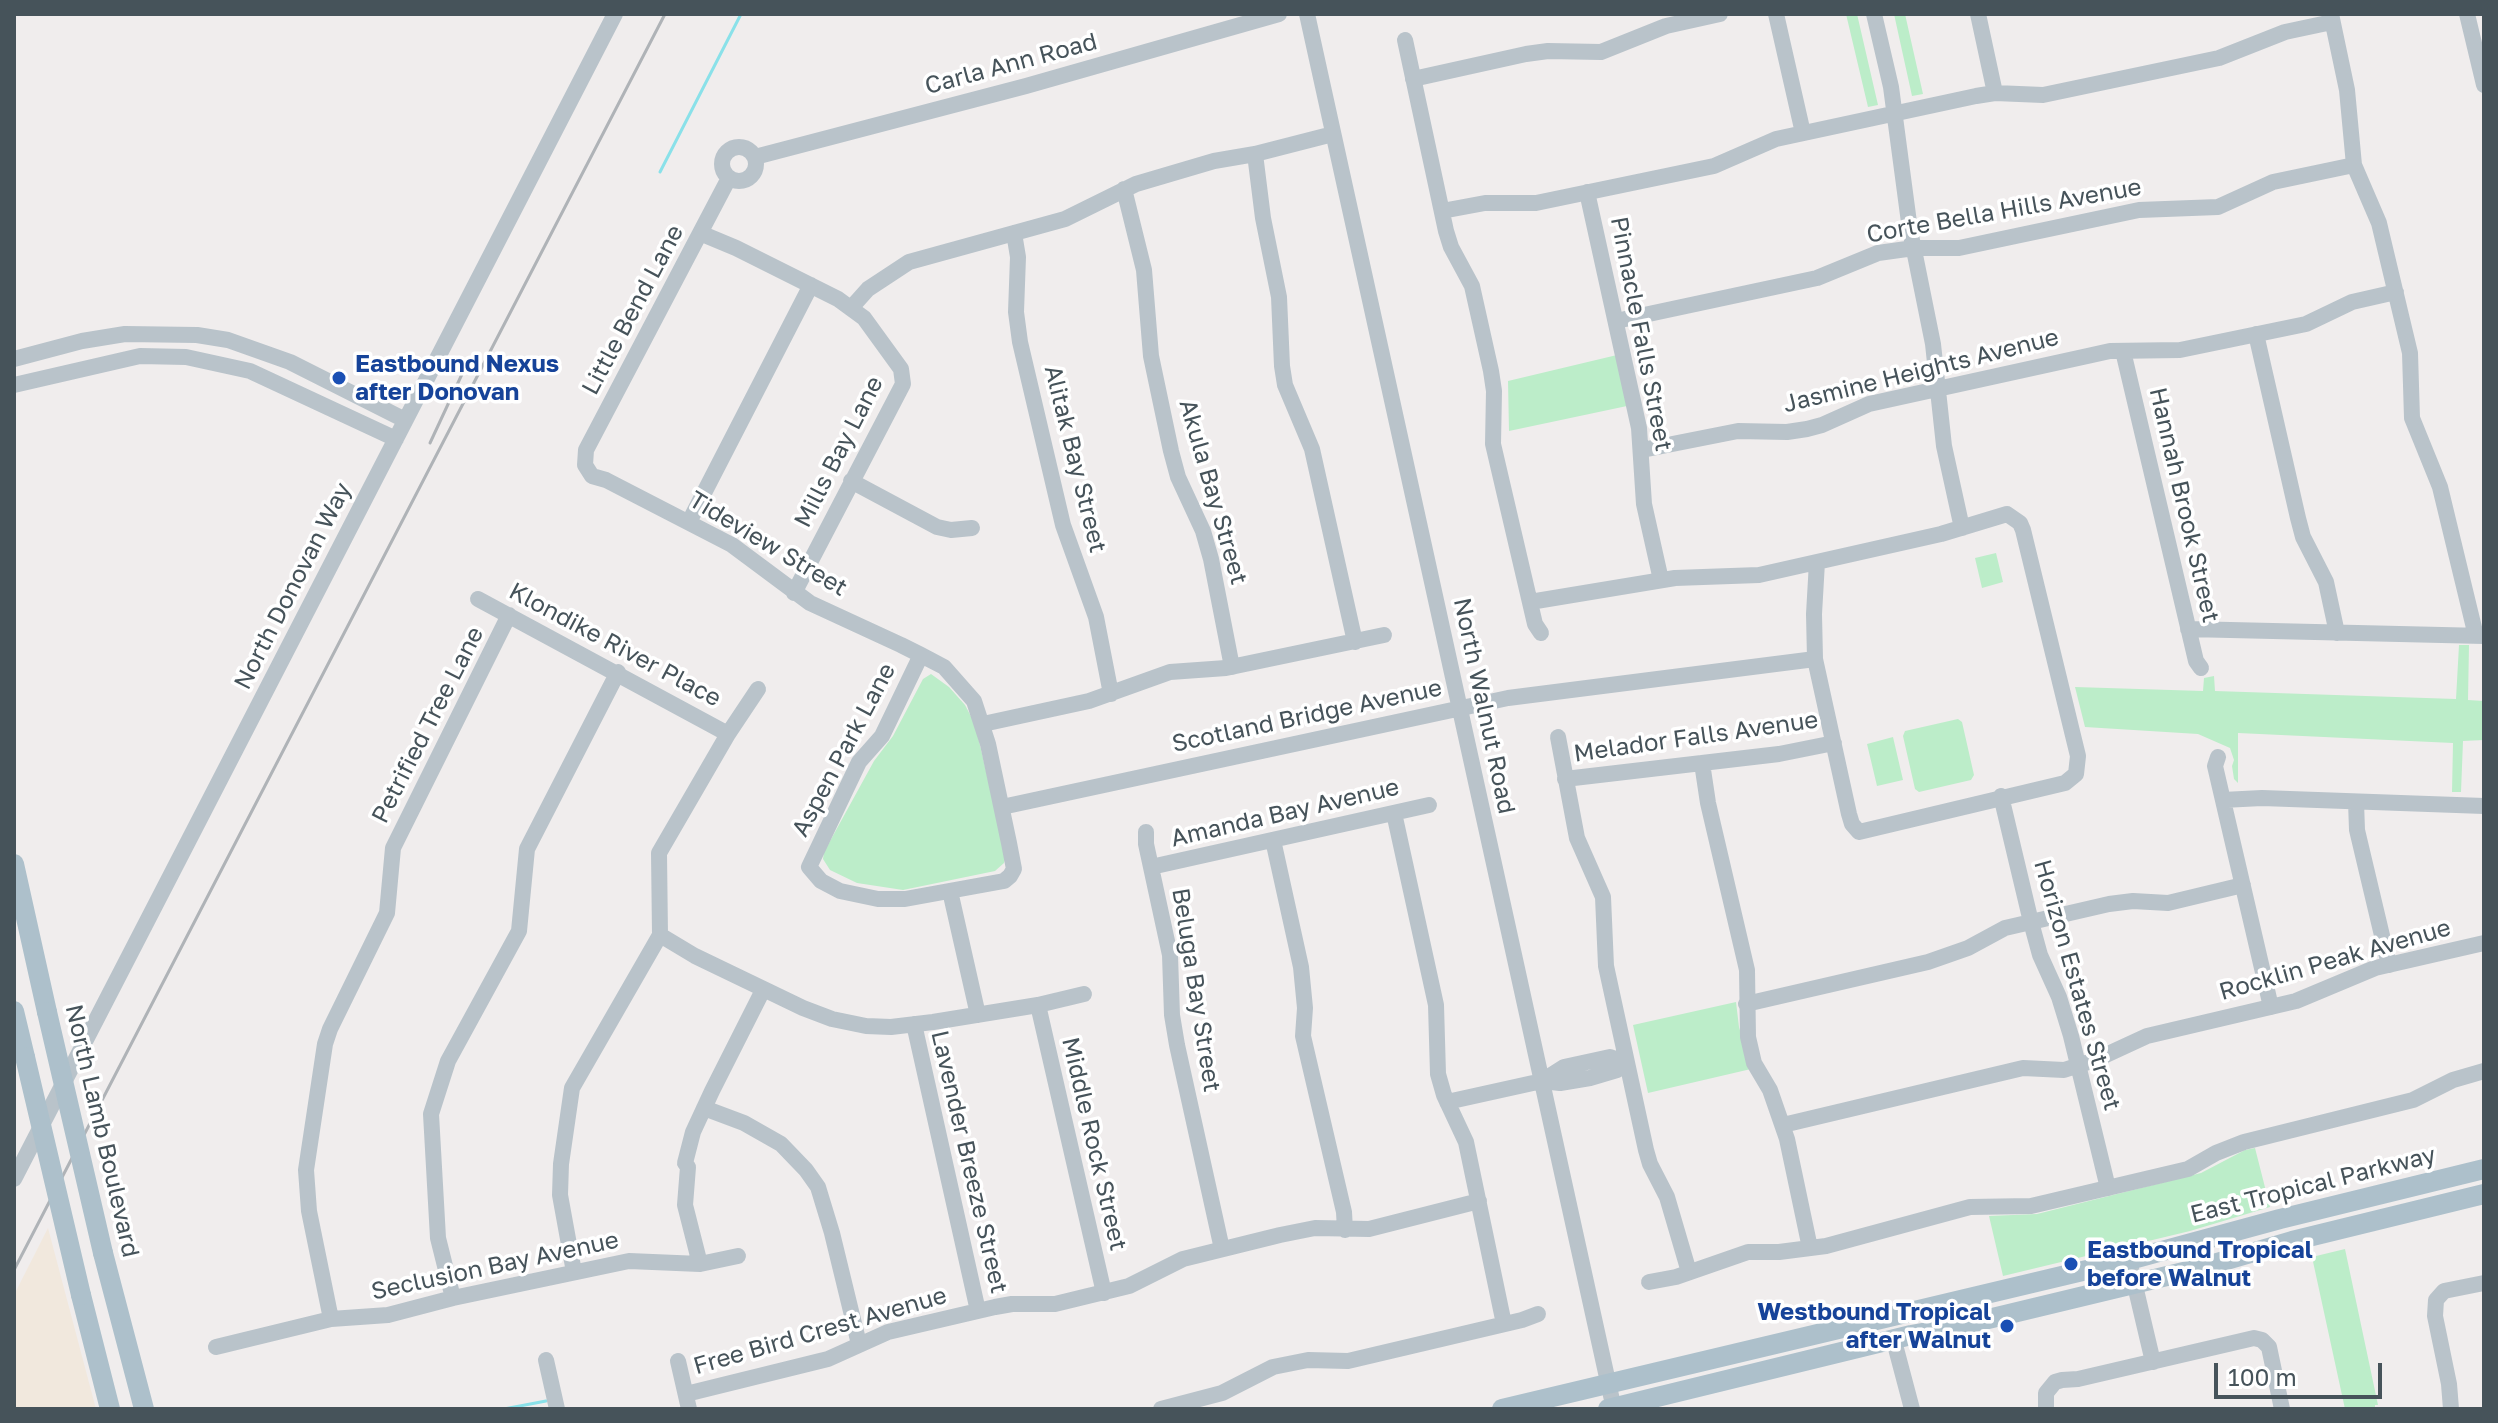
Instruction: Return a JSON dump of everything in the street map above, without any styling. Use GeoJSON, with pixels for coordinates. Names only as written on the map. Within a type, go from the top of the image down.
{"type":"FeatureCollection","features":[{"type":"Feature","properties":{"kind":"main road","name":"North Lamb Boulevard"},"geometry":{"type":"LineString","coordinates":[[14,864],[103,1253],[144,1409]]}},
{"type":"Feature","properties":{"kind":"main road"},"geometry":{"type":"LineString","coordinates":[[14,1011],[110,1409]]}},
{"type":"Feature","properties":{"kind":"main road","name":"East Tropical Parkway"},"geometry":{"type":"LineString","coordinates":[[1502,1409],[2129,1260],[2484,1169]]}},
{"type":"Feature","properties":{"kind":"main road","name":"East Tropical Parkway"},"geometry":{"type":"LineString","coordinates":[[1612,1409],[2135,1284],[2292,1241],[2484,1194]]}},
{"type":"Feature","properties":{"kind":"street","name":"North Donovan Way"},"geometry":{"type":"LineString","coordinates":[[14,1179],[615,14]]}},
{"type":"Feature","properties":{"kind":"street","name":"Carla Ann Road"},"geometry":{"type":"LineString","coordinates":[[729,178],[721,163],[726,152],[741,147],[755,157],[1026,86],[1279,14]]}},
{"type":"Feature","properties":{"kind":"street","name":"North Walnut Road"},"geometry":{"type":"LineString","coordinates":[[1307,14],[1612,1409]]}},
{"type":"Feature","properties":{"kind":"street"},"geometry":{"type":"LineString","coordinates":[[1413,79],[1526,54],[1601,52],[1666,26],[1720,14]]}},
{"type":"Feature","properties":{"kind":"street"},"geometry":{"type":"LineString","coordinates":[[1776,14],[1803,133]]}},
{"type":"Feature","properties":{"kind":"street"},"geometry":{"type":"LineString","coordinates":[[1874,14],[1895,113],[1914,248],[1933,344],[1944,446],[1962,528]]}},
{"type":"Feature","properties":{"kind":"street"},"geometry":{"type":"LineString","coordinates":[[1978,14],[1995,93]]}},
{"type":"Feature","properties":{"kind":"street"},"geometry":{"type":"LineString","coordinates":[[2467,14],[2484,85]]}},
{"type":"Feature","properties":{"kind":"street"},"geometry":{"type":"LineString","coordinates":[[1442,211],[1485,203],[1536,203],[1714,166],[1776,139],[1895,113],[1995,93],[2043,95],[2219,58],[2331,18],[2347,90],[2354,165],[2376,215],[2410,353],[2412,418],[2440,487],[2480,636],[2188,629]]}},
{"type":"Feature","properties":{"kind":"street"},"geometry":{"type":"LineString","coordinates":[[1405,40],[1451,247],[1472,286],[1494,391],[1493,444],[1535,624],[1541,633]]}},
{"type":"Feature","properties":{"kind":"street"},"geometry":{"type":"LineString","coordinates":[[700,233],[811,285],[851,308],[868,289],[909,262],[1065,219],[1124,189],[1214,161],[1333,134]]}},
{"type":"Feature","properties":{"kind":"street"},"geometry":{"type":"LineString","coordinates":[[1255,154],[1263,218],[1279,297],[1285,385],[1312,449],[1355,642]]}},
{"type":"Feature","properties":{"kind":"street"},"geometry":{"type":"LineString","coordinates":[[729,178],[740,181],[750,177],[756,168],[755,157]]}},
{"type":"Feature","properties":{"kind":"street","name":"Corte Bella Hills Avenue"},"geometry":{"type":"LineString","coordinates":[[1616,321],[1817,278],[1878,253],[1914,248],[1959,248],[2139,210],[2218,207],[2273,182],[2354,165]]}},
{"type":"Feature","properties":{"kind":"street","name":"Little Bend Lane"},"geometry":{"type":"LineString","coordinates":[[585,465],[586,450],[729,178]]}},
{"type":"Feature","properties":{"kind":"street","name":"Akula Bay Street"},"geometry":{"type":"LineString","coordinates":[[1124,189],[1144,270],[1151,356],[1171,451],[1178,477],[1203,531],[1211,559],[1232,667]]}},
{"type":"Feature","properties":{"kind":"street","name":"Pinnacle Falls Street"},"geometry":{"type":"LineString","coordinates":[[1587,192],[1639,428],[1644,504],[1661,580]]}},
{"type":"Feature","properties":{"kind":"street","name":"Alitak Bay Street"},"geometry":{"type":"LineString","coordinates":[[1014,233],[1018,257],[1016,312],[1020,342],[1063,525],[1096,617],[1111,694]]}},
{"type":"Feature","properties":{"kind":"street"},"geometry":{"type":"LineString","coordinates":[[689,522],[811,285]]}},
{"type":"Feature","properties":{"kind":"street","name":"Jasmine Heights Avenue"},"geometry":{"type":"LineString","coordinates":[[1642,450],[1738,431],[1787,432],[1807,429],[1869,404],[2092,355],[2180,350],[2306,324],[2352,302],[2396,292]]}},
{"type":"Feature","properties":{"kind":"street","name":"Mills Bay Lane"},"geometry":{"type":"LineString","coordinates":[[794,593],[903,384],[895,358],[882,339],[851,308]]}},
{"type":"Feature","properties":{"kind":"street"},"geometry":{"type":"LineString","coordinates":[[14,359],[82,341],[125,334],[197,335],[228,340],[290,362],[405,420]]}},
{"type":"Feature","properties":{"kind":"street"},"geometry":{"type":"LineString","coordinates":[[2256,334],[2301,528],[2326,582],[2337,633]]}},
{"type":"Feature","properties":{"kind":"street","name":"Hannah Brook Street"},"geometry":{"type":"LineString","coordinates":[[2123,351],[2188,629],[2196,661],[2201,668]]}},
{"type":"Feature","properties":{"kind":"street"},"geometry":{"type":"LineString","coordinates":[[14,385],[140,356],[186,357],[250,371],[396,439]]}},
{"type":"Feature","properties":{"kind":"street","name":"Tideview Street"},"geometry":{"type":"LineString","coordinates":[[585,465],[592,476],[689,522],[754,559],[810,603],[944,667],[960,682],[974,701],[983,724],[1014,869],[1004,881],[950,891]]}},
{"type":"Feature","properties":{"kind":"street"},"geometry":{"type":"LineString","coordinates":[[851,481],[937,527],[951,530],[972,528]]}},
{"type":"Feature","properties":{"kind":"street"},"geometry":{"type":"LineString","coordinates":[[1530,602],[1661,580],[1737,578],[1962,528],[2007,514],[2020,523],[2023,530],[2078,756],[2076,774],[2065,783],[1859,832],[1849,814],[1815,659],[1813,638],[1817,562]]}},
{"type":"Feature","properties":{"kind":"street","name":"Klondike River Place"},"geometry":{"type":"LineString","coordinates":[[478,599],[728,734]]}},
{"type":"Feature","properties":{"kind":"street","name":"Petrified Tree Lane"},"geometry":{"type":"LineString","coordinates":[[331,1319],[309,1211],[306,1170],[321,1060],[330,1029],[387,913],[393,848],[509,615]]}},
{"type":"Feature","properties":{"kind":"street"},"geometry":{"type":"LineString","coordinates":[[983,724],[1111,694],[1170,672],[1232,667],[1384,635]]}},
{"type":"Feature","properties":{"kind":"street","name":"Aspen Park Lane"},"geometry":{"type":"LineString","coordinates":[[921,655],[882,736],[859,762],[809,867],[821,881],[858,896],[905,899],[950,891]]}},
{"type":"Feature","properties":{"kind":"street","name":"Scotland Bridge Avenue"},"geometry":{"type":"LineString","coordinates":[[1002,807],[1460,707],[1540,693],[1815,659]]}},
{"type":"Feature","properties":{"kind":"street"},"geometry":{"type":"LineString","coordinates":[[453,1298],[438,1238],[431,1114],[448,1061],[519,931],[527,849],[618,672]]}},
{"type":"Feature","properties":{"kind":"street"},"geometry":{"type":"LineString","coordinates":[[574,1272],[560,1195],[561,1164],[572,1088],[660,935],[659,853],[728,734],[758,689]]}},
{"type":"Feature","properties":{"kind":"street"},"geometry":{"type":"LineString","coordinates":[[1558,737],[1577,838],[1603,897],[1606,966],[1650,1164],[1667,1197],[1689,1272]]}},
{"type":"Feature","properties":{"kind":"street","name":"Melador Falls Avenue"},"geometry":{"type":"LineString","coordinates":[[1565,779],[1779,754],[1834,743]]}},
{"type":"Feature","properties":{"kind":"street"},"geometry":{"type":"LineString","coordinates":[[2218,757],[2215,766],[2271,1007]]}},
{"type":"Feature","properties":{"kind":"street"},"geometry":{"type":"LineString","coordinates":[[1702,763],[1708,803],[1747,970],[1748,1037],[1754,1063],[1770,1090],[1783,1125],[1810,1248]]}},
{"type":"Feature","properties":{"kind":"street","name":"Horizon Estates Street"},"geometry":{"type":"LineString","coordinates":[[2001,796],[2040,955],[2059,997],[2108,1188]]}},
{"type":"Feature","properties":{"kind":"street"},"geometry":{"type":"LineString","coordinates":[[2223,800],[2262,798],[2484,806]]}},
{"type":"Feature","properties":{"kind":"street"},"geometry":{"type":"LineString","coordinates":[[2356,802],[2357,830],[2389,965]]}},
{"type":"Feature","properties":{"kind":"street","name":"Amanda Bay Avenue"},"geometry":{"type":"LineString","coordinates":[[1151,867],[1429,805]]}},
{"type":"Feature","properties":{"kind":"street"},"geometry":{"type":"LineString","coordinates":[[1394,813],[1436,1005],[1438,1074],[1466,1142],[1504,1324]]}},
{"type":"Feature","properties":{"kind":"street","name":"Beluga Bay Street"},"geometry":{"type":"LineString","coordinates":[[1146,832],[1170,955],[1172,1015],[1177,1045],[1222,1249]]}},
{"type":"Feature","properties":{"kind":"street"},"geometry":{"type":"LineString","coordinates":[[1273,840],[1301,967],[1305,1008],[1303,1036],[1344,1212],[1345,1230]]}},
{"type":"Feature","properties":{"kind":"street"},"geometry":{"type":"LineString","coordinates":[[1746,1004],[1928,962],[1968,948],[2005,928],[2109,904],[2133,901],[2168,903],[2243,885]]}},
{"type":"Feature","properties":{"kind":"street"},"geometry":{"type":"LineString","coordinates":[[950,891],[978,1015]]}},
{"type":"Feature","properties":{"kind":"street"},"geometry":{"type":"LineString","coordinates":[[660,935],[763,990],[832,1019],[866,1026],[891,1027],[978,1015],[1084,994]]}},
{"type":"Feature","properties":{"kind":"street","name":"Rocklin Peak Avenue"},"geometry":{"type":"LineString","coordinates":[[1783,1125],[2023,1068],[2064,1070],[2147,1036],[2271,1007],[2317,994],[2333,983],[2389,965],[2484,943]]}},
{"type":"Feature","properties":{"kind":"street"},"geometry":{"type":"LineString","coordinates":[[700,1264],[685,1205],[688,1167],[685,1163],[693,1132],[763,990]]}},
{"type":"Feature","properties":{"kind":"street","name":"Middle Rock Street"},"geometry":{"type":"LineString","coordinates":[[1038,1005],[1104,1293]]}},
{"type":"Feature","properties":{"kind":"street","name":"Lavender Breeze Street"},"geometry":{"type":"LineString","coordinates":[[914,1024],[978,1311]]}},
{"type":"Feature","properties":{"kind":"street"},"geometry":{"type":"LineString","coordinates":[[1447,1102],[1542,1081],[1560,1083],[1590,1078],[1617,1070],[1627,1063]]}},
{"type":"Feature","properties":{"kind":"street"},"geometry":{"type":"LineString","coordinates":[[1649,1282],[1748,1252],[1810,1248],[1911,1225],[1970,1207],[2031,1206],[2188,1169],[2244,1142],[2413,1100],[2453,1080],[2484,1071]]}},
{"type":"Feature","properties":{"kind":"street"},"geometry":{"type":"LineString","coordinates":[[704,1108],[764,1133],[794,1156],[812,1178],[825,1205],[859,1344]]}},
{"type":"Feature","properties":{"kind":"street","name":"Free Bird Crest Avenue"},"geometry":{"type":"LineString","coordinates":[[688,1402],[828,1359],[888,1332],[1012,1304],[1055,1304],[1104,1293],[1144,1280],[1183,1259],[1303,1230],[1369,1229],[1479,1201]]}},
{"type":"Feature","properties":{"kind":"street","name":"Seclusion Bay Avenue"},"geometry":{"type":"LineString","coordinates":[[216,1347],[331,1319],[388,1315],[629,1261],[700,1264],[738,1256]]}},
{"type":"Feature","properties":{"kind":"street"},"geometry":{"type":"LineString","coordinates":[[2129,1260],[2153,1362]]}},
{"type":"Feature","properties":{"kind":"street"},"geometry":{"type":"LineString","coordinates":[[2451,1409],[2435,1316],[2436,1300],[2444,1291],[2484,1283]]}},
{"type":"Feature","properties":{"kind":"street"},"geometry":{"type":"LineString","coordinates":[[1161,1409],[1222,1393],[1273,1367],[1308,1360],[1348,1361],[1538,1314]]}},
{"type":"Feature","properties":{"kind":"street"},"geometry":{"type":"LineString","coordinates":[[2046,1409],[2046,1393],[2062,1380],[2078,1379],[2254,1338],[2262,1340],[2269,1347],[2282,1409]]}},
{"type":"Feature","properties":{"kind":"street"},"geometry":{"type":"LineString","coordinates":[[1894,1341],[1912,1409]]}},
{"type":"Feature","properties":{"kind":"street"},"geometry":{"type":"LineString","coordinates":[[546,1360],[557,1409]]}},
{"type":"Feature","properties":{"kind":"street"},"geometry":{"type":"LineString","coordinates":[[678,1361],[688,1402]]}},
{"type":"Feature","properties":{"kind":"green space"},"geometry":{"type":"Polygon","coordinates":[[[1846,14],[1857,14],[1878,105],[1868,107],[1846,14]]]}},
{"type":"Feature","properties":{"kind":"green space"},"geometry":{"type":"Polygon","coordinates":[[[1894,14],[1905,14],[1923,94],[1912,96],[1894,14]]]}},
{"type":"Feature","properties":{"kind":"green space"},"geometry":{"type":"Polygon","coordinates":[[[1617,355],[1627,406],[1509,431],[1508,381],[1617,355]]]}},
{"type":"Feature","properties":{"kind":"green space"},"geometry":{"type":"Polygon","coordinates":[[[1996,553],[2003,582],[1982,588],[1975,558],[1996,553]]]}},
{"type":"Feature","properties":{"kind":"green space"},"geometry":{"type":"Polygon","coordinates":[[[2459,645],[2469,645],[2468,700],[2484,701],[2484,740],[2463,741],[2461,792],[2452,792],[2453,743],[2238,733],[2238,783],[2234,779],[2234,760],[2230,748],[2198,734],[2085,727],[2075,687],[2203,691],[2204,678],[2214,676],[2215,691],[2456,699],[2459,645]]]}},
{"type":"Feature","properties":{"kind":"green space"},"geometry":{"type":"Polygon","coordinates":[[[931,674],[949,687],[965,705],[975,724],[1006,856],[1004,863],[995,871],[903,890],[857,883],[830,870],[823,859],[824,852],[923,679],[931,674]]]}},
{"type":"Feature","properties":{"kind":"green space"},"geometry":{"type":"Polygon","coordinates":[[[1958,719],[1962,722],[1974,775],[1971,780],[1919,792],[1915,789],[1903,736],[1905,731],[1958,719]]]}},
{"type":"Feature","properties":{"kind":"green space"},"geometry":{"type":"Polygon","coordinates":[[[1893,737],[1903,780],[1877,786],[1867,744],[1893,737]]]}},
{"type":"Feature","properties":{"kind":"green space"},"geometry":{"type":"Polygon","coordinates":[[[1736,1002],[1739,1027],[1751,1069],[1648,1093],[1633,1025],[1736,1002]]]}},
{"type":"Feature","properties":{"kind":"green space"},"geometry":{"type":"Polygon","coordinates":[[[2255,1148],[2270,1207],[2190,1231],[2003,1276],[1989,1216],[2037,1214],[2201,1173],[2255,1148]]]}},
{"type":"Feature","properties":{"kind":"green space"},"geometry":{"type":"Polygon","coordinates":[[[2345,1249],[2378,1405],[2375,1409],[2345,1409],[2312,1257],[2345,1249]]]}},
{"type":"Feature","properties":{"kind":"sand"},"geometry":{"type":"Polygon","coordinates":[[[48,1228],[96,1409],[14,1409],[14,1295],[48,1228]]]}},
{"type":"Feature","properties":{"kind":"waterway"},"geometry":{"type":"LineString","coordinates":[[660,172],[741,14]]}},
{"type":"Feature","properties":{"kind":"waterway"},"geometry":{"type":"LineString","coordinates":[[504,1409],[546,1401]]}},
{"type":"Feature","properties":{"kind":"railway"},"geometry":{"type":"LineString","coordinates":[[14,1270],[665,14]]}},
{"type":"Feature","properties":{"kind":"railway"},"geometry":{"type":"LineString","coordinates":[[430,443],[463,372]]}},
{"type":"Feature","properties":{"kind":"place","name":"Eastbound Nexus after Donovan"},"geometry":{"type":"Point","coordinates":[339,378]}},
{"type":"Feature","properties":{"kind":"place","name":"Eastbound Tropical before Walnut"},"geometry":{"type":"Point","coordinates":[2071,1264]}},
{"type":"Feature","properties":{"kind":"place","name":"Westbound Tropical after Walnut"},"geometry":{"type":"Point","coordinates":[2007,1326]}}]}
